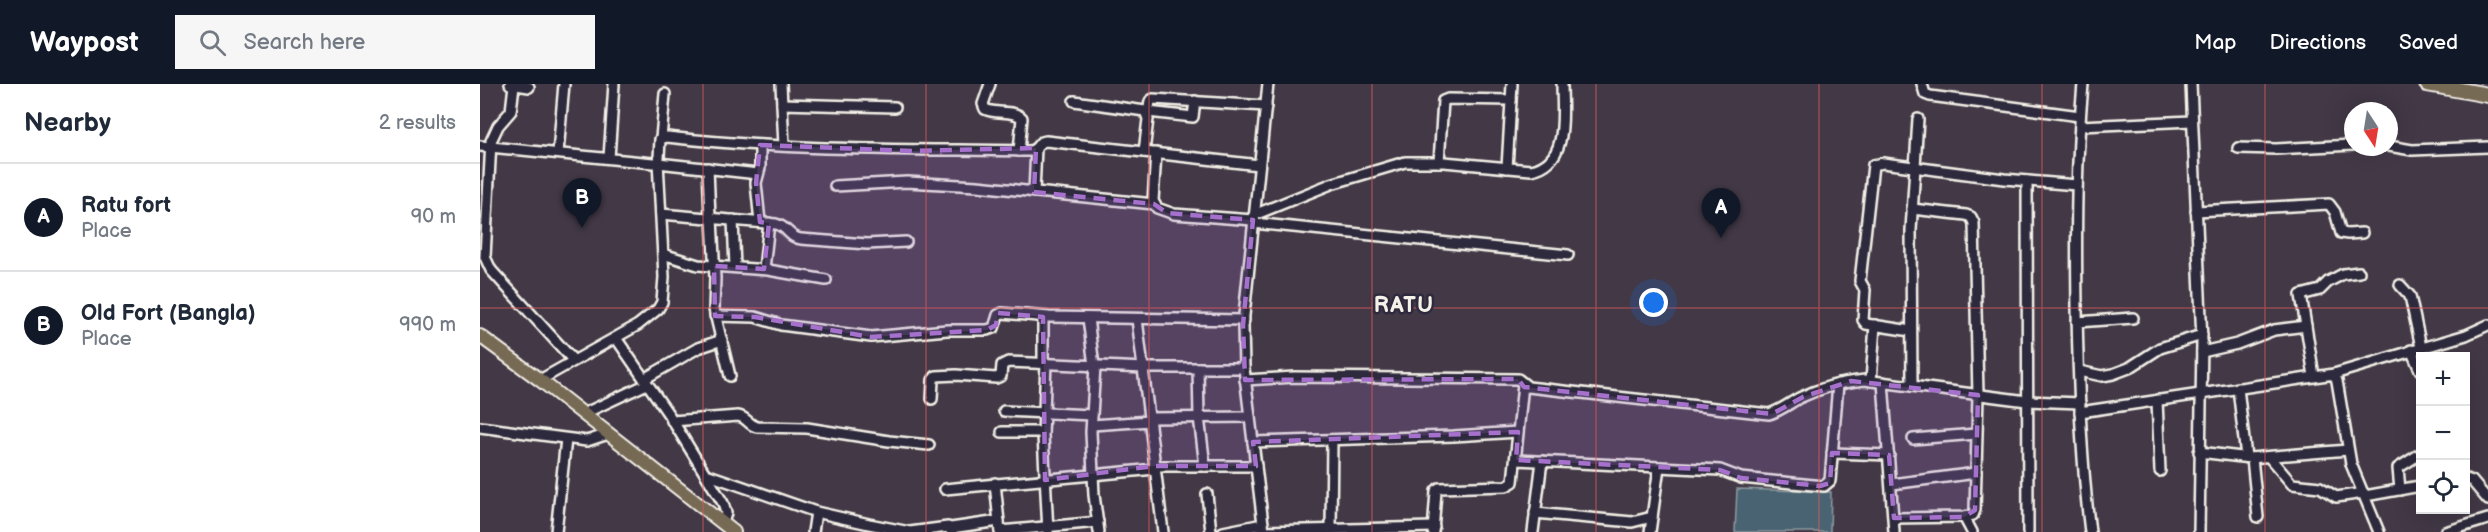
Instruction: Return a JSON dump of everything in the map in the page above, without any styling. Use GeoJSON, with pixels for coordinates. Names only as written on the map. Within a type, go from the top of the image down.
{"type":"FeatureCollection","features":[{"type":"Feature","properties":{"kind":"highway"},"geometry":{"type":"LineString","coordinates":[[2427,84],[2488,95]]}},
{"type":"Feature","properties":{"kind":"highway"},"geometry":{"type":"LineString","coordinates":[[2473,84],[2488,86]]}},
{"type":"Feature","properties":{"kind":"main road"},"geometry":{"type":"LineString","coordinates":[[480,336],[540,380],[734,532]]}},
{"type":"Feature","properties":{"kind":"street"},"geometry":{"type":"LineString","coordinates":[[529,87],[512,84],[511,111],[485,146],[482,232],[486,262],[573,360]]}},
{"type":"Feature","properties":{"kind":"street"},"geometry":{"type":"LineString","coordinates":[[558,153],[564,84]]}},
{"type":"Feature","properties":{"kind":"street"},"geometry":{"type":"LineString","coordinates":[[609,158],[614,84]]}},
{"type":"Feature","properties":{"kind":"street"},"geometry":{"type":"LineString","coordinates":[[781,84],[784,146]]}},
{"type":"Feature","properties":{"kind":"street"},"geometry":{"type":"LineString","coordinates":[[990,84],[983,104],[985,109],[990,112],[1018,114],[1022,118],[1019,151]]}},
{"type":"Feature","properties":{"kind":"street"},"geometry":{"type":"LineString","coordinates":[[1263,529],[1245,380],[1244,320],[1268,84]]}},
{"type":"Feature","properties":{"kind":"street"},"geometry":{"type":"LineString","coordinates":[[1507,168],[1512,84]]}},
{"type":"Feature","properties":{"kind":"street"},"geometry":{"type":"LineString","coordinates":[[1253,219],[1331,184],[1405,162],[1439,162],[1531,170],[1541,168],[1557,154],[1561,130],[1562,84]]}},
{"type":"Feature","properties":{"kind":"street"},"geometry":{"type":"LineString","coordinates":[[1922,84],[1925,94],[1930,96],[2080,116]]}},
{"type":"Feature","properties":{"kind":"street"},"geometry":{"type":"LineString","coordinates":[[2083,84],[2077,185],[2078,322],[2080,408],[2090,532]]}},
{"type":"Feature","properties":{"kind":"street"},"geometry":{"type":"LineString","coordinates":[[2191,84],[2202,335],[2199,532]]}},
{"type":"Feature","properties":{"kind":"street"},"geometry":{"type":"LineString","coordinates":[[540,380],[650,317],[662,302],[664,277],[658,162],[665,94]]}},
{"type":"Feature","properties":{"kind":"street"},"geometry":{"type":"LineString","coordinates":[[1144,152],[1150,101],[1153,99],[1266,106]]}},
{"type":"Feature","properties":{"kind":"street"},"geometry":{"type":"LineString","coordinates":[[1439,162],[1443,101],[1448,99],[1511,100]]}},
{"type":"Feature","properties":{"kind":"street"},"geometry":{"type":"LineString","coordinates":[[1074,101],[1142,109],[1148,113],[1193,117],[1195,101]]}},
{"type":"Feature","properties":{"kind":"street"},"geometry":{"type":"LineString","coordinates":[[782,104],[895,107]]}},
{"type":"Feature","properties":{"kind":"street"},"geometry":{"type":"LineString","coordinates":[[1912,386],[1912,209],[1918,119]]}},
{"type":"Feature","properties":{"kind":"street"},"geometry":{"type":"LineString","coordinates":[[2080,126],[2192,121]]}},
{"type":"Feature","properties":{"kind":"street"},"geometry":{"type":"LineString","coordinates":[[662,138],[760,145],[902,150],[1019,151],[1036,148]]}},
{"type":"Feature","properties":{"kind":"street"},"geometry":{"type":"LineString","coordinates":[[1034,192],[1036,148],[1041,142],[1046,141],[1259,165]]}},
{"type":"Feature","properties":{"kind":"street"},"geometry":{"type":"LineString","coordinates":[[760,145],[756,183],[764,223],[764,269]]}},
{"type":"Feature","properties":{"kind":"street"},"geometry":{"type":"LineString","coordinates":[[2238,147],[2276,149],[2344,145]]}},
{"type":"Feature","properties":{"kind":"street"},"geometry":{"type":"LineString","coordinates":[[485,146],[758,174]]}},
{"type":"Feature","properties":{"kind":"street"},"geometry":{"type":"LineString","coordinates":[[2398,148],[2412,150],[2488,147]]}},
{"type":"Feature","properties":{"kind":"street"},"geometry":{"type":"LineString","coordinates":[[1154,204],[1156,153]]}},
{"type":"Feature","properties":{"kind":"street"},"geometry":{"type":"LineString","coordinates":[[1911,331],[1866,324],[1863,320],[1865,290],[1860,281],[1873,165],[1883,163],[1915,166],[2027,181],[2077,185]]}},
{"type":"Feature","properties":{"kind":"street"},"geometry":{"type":"LineString","coordinates":[[708,168],[715,316],[730,376]]}},
{"type":"Feature","properties":{"kind":"street"},"geometry":{"type":"LineString","coordinates":[[2027,181],[2028,532]]}},
{"type":"Feature","properties":{"kind":"street"},"geometry":{"type":"LineString","coordinates":[[836,186],[907,182],[1034,192],[1154,204],[1167,213],[1253,219],[1568,255]]}},
{"type":"Feature","properties":{"kind":"street"},"geometry":{"type":"LineString","coordinates":[[2196,211],[2327,204],[2332,206],[2341,232],[2362,233]]}},
{"type":"Feature","properties":{"kind":"street"},"geometry":{"type":"LineString","coordinates":[[1893,518],[1964,517],[1973,514],[1976,510],[1978,395],[1974,223],[1971,217],[1966,215],[1912,209]]}},
{"type":"Feature","properties":{"kind":"street"},"geometry":{"type":"LineString","coordinates":[[661,214],[784,226],[793,237],[801,239],[867,244],[906,242]]}},
{"type":"Feature","properties":{"kind":"street"},"geometry":{"type":"LineString","coordinates":[[733,220],[735,267]]}},
{"type":"Feature","properties":{"kind":"street"},"geometry":{"type":"LineString","coordinates":[[663,254],[687,263],[764,269],[826,280]]}},
{"type":"Feature","properties":{"kind":"street"},"geometry":{"type":"LineString","coordinates":[[2314,376],[2301,295],[2320,290],[2328,282],[2343,274],[2359,272]]}},
{"type":"Feature","properties":{"kind":"street"},"geometry":{"type":"LineString","coordinates":[[2400,285],[2410,296],[2421,347]]}},
{"type":"Feature","properties":{"kind":"street"},"geometry":{"type":"LineString","coordinates":[[715,316],[755,317],[780,325],[871,337],[947,330],[987,330],[994,328],[998,315],[1002,313],[1043,317],[1244,320]]}},
{"type":"Feature","properties":{"kind":"street"},"geometry":{"type":"LineString","coordinates":[[1043,317],[1045,363],[1043,432],[1048,529]]}},
{"type":"Feature","properties":{"kind":"street"},"geometry":{"type":"LineString","coordinates":[[706,474],[718,476],[746,489],[864,528],[910,532],[1099,527],[1092,475],[1095,366],[1088,318]]}},
{"type":"Feature","properties":{"kind":"street"},"geometry":{"type":"LineString","coordinates":[[2078,322],[2133,318]]}},
{"type":"Feature","properties":{"kind":"street"},"geometry":{"type":"LineString","coordinates":[[1137,319],[1145,368],[1154,468],[1163,532]]}},
{"type":"Feature","properties":{"kind":"street"},"geometry":{"type":"LineString","coordinates":[[1871,381],[1875,325]]}},
{"type":"Feature","properties":{"kind":"street"},"geometry":{"type":"LineString","coordinates":[[1245,380],[1294,377],[1514,379],[1521,380],[1528,387],[1769,414],[1803,397],[1838,384],[1851,381],[1871,381],[2080,408],[2157,400],[2334,374],[2466,335],[2488,325]]}},
{"type":"Feature","properties":{"kind":"street"},"geometry":{"type":"LineString","coordinates":[[2202,352],[2237,344],[2274,330],[2306,326]]}},
{"type":"Feature","properties":{"kind":"street"},"geometry":{"type":"LineString","coordinates":[[2079,371],[2102,376],[2113,374],[2129,368],[2160,348],[2202,335]]}},
{"type":"Feature","properties":{"kind":"street"},"geometry":{"type":"LineString","coordinates":[[616,338],[706,474],[725,508],[723,523]]}},
{"type":"Feature","properties":{"kind":"street"},"geometry":{"type":"LineString","coordinates":[[583,414],[646,382],[698,348],[722,340]]}},
{"type":"Feature","properties":{"kind":"street"},"geometry":{"type":"LineString","coordinates":[[2411,350],[2416,360]]}},
{"type":"Feature","properties":{"kind":"street"},"geometry":{"type":"LineString","coordinates":[[932,399],[933,380],[936,376],[996,378],[1001,376],[1002,365],[1005,363],[1145,368],[1244,368]]}},
{"type":"Feature","properties":{"kind":"street"},"geometry":{"type":"LineString","coordinates":[[1198,368],[1199,417],[1205,466]]}},
{"type":"Feature","properties":{"kind":"street"},"geometry":{"type":"LineString","coordinates":[[2334,374],[2354,474],[2379,532]]}},
{"type":"Feature","properties":{"kind":"street"},"geometry":{"type":"LineString","coordinates":[[1883,382],[1894,532]]}},
{"type":"Feature","properties":{"kind":"street"},"geometry":{"type":"LineString","coordinates":[[1223,532],[1263,529],[1434,530],[1437,489],[1453,486],[1509,486],[1513,482],[1523,384]]}},
{"type":"Feature","properties":{"kind":"street"},"geometry":{"type":"LineString","coordinates":[[1516,459],[1720,470],[1741,478],[1824,486],[1830,482],[1838,384]]}},
{"type":"Feature","properties":{"kind":"street"},"geometry":{"type":"LineString","coordinates":[[2238,388],[2258,517]]}},
{"type":"Feature","properties":{"kind":"street"},"geometry":{"type":"LineString","coordinates":[[2157,400],[2160,471]]}},
{"type":"Feature","properties":{"kind":"street"},"geometry":{"type":"LineString","coordinates":[[1004,411],[1044,411],[1092,420],[1250,417]]}},
{"type":"Feature","properties":{"kind":"street"},"geometry":{"type":"LineString","coordinates":[[672,421],[738,416],[745,417],[751,425],[757,427],[807,428],[929,445]]}},
{"type":"Feature","properties":{"kind":"street"},"geometry":{"type":"LineString","coordinates":[[480,427],[566,440],[588,441],[608,434]]}},
{"type":"Feature","properties":{"kind":"street"},"geometry":{"type":"LineString","coordinates":[[1002,432],[1043,432]]}},
{"type":"Feature","properties":{"kind":"street"},"geometry":{"type":"LineString","coordinates":[[1253,442],[1518,432]]}},
{"type":"Feature","properties":{"kind":"street"},"geometry":{"type":"LineString","coordinates":[[1913,439],[1976,434]]}},
{"type":"Feature","properties":{"kind":"street"},"geometry":{"type":"LineString","coordinates":[[556,532],[566,440]]}},
{"type":"Feature","properties":{"kind":"street"},"geometry":{"type":"LineString","coordinates":[[1332,440],[1336,530]]}},
{"type":"Feature","properties":{"kind":"street"},"geometry":{"type":"LineString","coordinates":[[2199,452],[2269,457],[2348,450]]}},
{"type":"Feature","properties":{"kind":"street"},"geometry":{"type":"LineString","coordinates":[[1832,453],[1889,454]]}},
{"type":"Feature","properties":{"kind":"street"},"geometry":{"type":"LineString","coordinates":[[2269,457],[2283,477],[2292,484],[2320,488],[2336,497],[2416,487]]}},
{"type":"Feature","properties":{"kind":"street"},"geometry":{"type":"LineString","coordinates":[[2400,490],[2398,468],[2416,457]]}},
{"type":"Feature","properties":{"kind":"street"},"geometry":{"type":"LineString","coordinates":[[1533,532],[1542,461]]}},
{"type":"Feature","properties":{"kind":"street"},"geometry":{"type":"LineString","coordinates":[[945,489],[1154,468],[1256,466]]}},
{"type":"Feature","properties":{"kind":"street"},"geometry":{"type":"LineString","coordinates":[[1650,532],[1659,466]]}},
{"type":"Feature","properties":{"kind":"street"},"geometry":{"type":"LineString","coordinates":[[1892,484],[1976,473]]}},
{"type":"Feature","properties":{"kind":"street"},"geometry":{"type":"LineString","coordinates":[[2470,481],[2488,500]]}},
{"type":"Feature","properties":{"kind":"street"},"geometry":{"type":"LineString","coordinates":[[995,483],[1000,528]]}},
{"type":"Feature","properties":{"kind":"street"},"geometry":{"type":"LineString","coordinates":[[1207,494],[1211,532]]}},
{"type":"Feature","properties":{"kind":"street"},"geometry":{"type":"LineString","coordinates":[[813,532],[816,512]]}},
{"type":"Feature","properties":{"kind":"street"},"geometry":{"type":"LineString","coordinates":[[1535,513],[1632,522],[1652,517]]}},
{"type":"Feature","properties":{"kind":"street"},"geometry":{"type":"LineString","coordinates":[[1964,517],[1972,532]]}},
{"type":"Feature","properties":{"kind":"street"},"geometry":{"type":"LineString","coordinates":[[2445,532],[2488,519]]}},
{"type":"Feature","properties":{"kind":"highlighted area"},"geometry":{"type":"Polygon","coordinates":[[[760,145],[913,151],[1036,148],[1034,192],[1154,204],[1167,213],[1253,220],[1243,325],[1245,380],[1518,379],[1524,387],[1772,414],[1803,397],[1851,381],[1978,395],[1975,510],[1964,517],[1894,518],[1889,455],[1832,453],[1830,483],[1820,486],[1741,478],[1720,470],[1516,460],[1518,432],[1253,442],[1256,466],[1154,466],[1045,480],[1043,317],[998,313],[996,325],[987,330],[871,337],[755,317],[715,316],[714,266],[764,269],[769,223],[760,222],[756,183],[760,145]]]}},
{"type":"Feature","properties":{"kind":"water"},"geometry":{"type":"Polygon","coordinates":[[[1737,489],[1831,492],[1830,532],[1735,532],[1737,489]]]}},
{"type":"Feature","properties":{"kind":"place","name":"Old Fort (Bangla)"},"geometry":{"type":"Point","coordinates":[582,228]}},
{"type":"Feature","properties":{"kind":"place","name":"Ratu fort"},"geometry":{"type":"Point","coordinates":[1721,238]}},
{"type":"Feature","properties":{"kind":"district","name":"RATU"},"geometry":{"type":"Point","coordinates":[1404,304]}}]}
